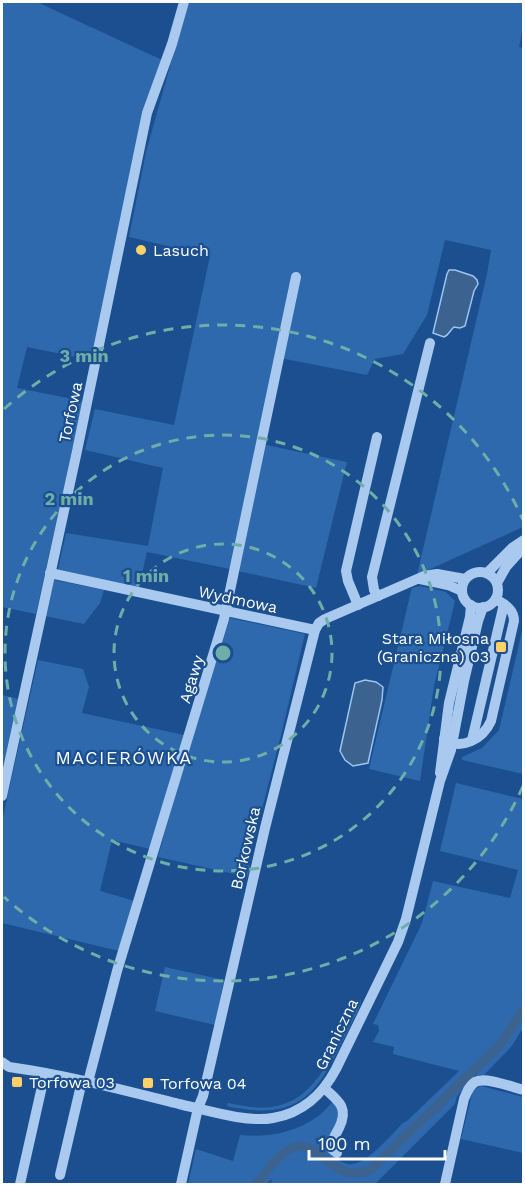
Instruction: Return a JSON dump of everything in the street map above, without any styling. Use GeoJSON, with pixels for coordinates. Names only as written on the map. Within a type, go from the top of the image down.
{"type":"FeatureCollection","features":[{"type":"Feature","properties":{"kind":"street","name":"Torfowa"},"geometry":{"type":"LineString","coordinates":[[2,796],[147,113],[172,44],[184,2]]}},
{"type":"Feature","properties":{"kind":"street","name":"Agawy"},"geometry":{"type":"LineString","coordinates":[[60,1174],[117,970],[226,612],[296,277]]}},
{"type":"Feature","properties":{"kind":"street"},"geometry":{"type":"LineString","coordinates":[[378,596],[374,590],[372,577],[430,343]]}},
{"type":"Feature","properties":{"kind":"street"},"geometry":{"type":"LineString","coordinates":[[358,605],[346,571],[377,437]]}},
{"type":"Feature","properties":{"kind":"street"},"geometry":{"type":"LineString","coordinates":[[487,573],[512,548],[524,540]]}},
{"type":"Feature","properties":{"kind":"street"},"geometry":{"type":"LineString","coordinates":[[497,583],[506,567],[524,547]]}},
{"type":"Feature","properties":{"kind":"street"},"geometry":{"type":"LineString","coordinates":[[448,742],[459,745],[472,740],[500,602],[497,583],[487,573],[475,572],[465,579],[462,591],[465,599],[471,605],[483,608],[500,602]]}},
{"type":"Feature","properties":{"kind":"street","name":"Wydmowa"},"geometry":{"type":"LineString","coordinates":[[50,573],[315,630]]}},
{"type":"Feature","properties":{"kind":"street"},"geometry":{"type":"LineString","coordinates":[[315,630],[325,619],[425,575],[435,574],[465,579]]}},
{"type":"Feature","properties":{"kind":"street"},"geometry":{"type":"LineString","coordinates":[[416,579],[440,583],[462,591]]}},
{"type":"Feature","properties":{"kind":"street","name":"Graniczna"},"geometry":{"type":"LineString","coordinates":[[448,742],[451,697],[471,605]]}},
{"type":"Feature","properties":{"kind":"street","name":"Graniczna"},"geometry":{"type":"LineString","coordinates":[[4,1066],[45,1073],[245,1118],[273,1118],[290,1113],[316,1097],[336,1069],[402,932],[440,781],[440,766],[483,608]]}},
{"type":"Feature","properties":{"kind":"street","name":"Borkowska"},"geometry":{"type":"LineString","coordinates":[[181,1185],[265,828],[315,630]]}},
{"type":"Feature","properties":{"kind":"street"},"geometry":{"type":"LineString","coordinates":[[20,1185],[45,1073]]}},
{"type":"Feature","properties":{"kind":"street"},"geometry":{"type":"LineString","coordinates":[[445,1185],[468,1088],[476,1082],[486,1080],[524,1090]]}},
{"type":"Feature","properties":{"kind":"street"},"geometry":{"type":"LineString","coordinates":[[324,1088],[338,1100],[342,1107],[342,1122],[331,1146],[337,1153]]}},
{"type":"Feature","properties":{"kind":"shaded area"},"geometry":{"type":"Polygon","coordinates":[[[2,2],[37,2],[162,60],[91,360],[27,347],[17,388],[83,401],[36,614],[2,607],[2,2]]]}},
{"type":"Feature","properties":{"kind":"shaded area"},"geometry":{"type":"Polygon","coordinates":[[[188,2],[523,2],[523,28],[519,47],[524,48],[523,527],[417,575],[491,250],[445,240],[427,315],[403,354],[375,359],[367,375],[275,357],[230,569],[147,552],[139,587],[58,570],[66,533],[148,546],[163,468],[85,450],[95,409],[174,425],[210,256],[129,237],[146,152],[188,2]]]}},
{"type":"Feature","properties":{"kind":"shaded area"},"geometry":{"type":"Polygon","coordinates":[[[449,270],[473,276],[478,284],[465,326],[454,327],[444,337],[433,333],[449,270]]]}},
{"type":"Feature","properties":{"kind":"shaded area"},"geometry":{"type":"Polygon","coordinates":[[[266,445],[347,462],[316,588],[238,571],[266,445]]]}},
{"type":"Feature","properties":{"kind":"shaded area"},"geometry":{"type":"Polygon","coordinates":[[[54,580],[104,590],[100,603],[84,624],[45,616],[54,580]]]}},
{"type":"Feature","properties":{"kind":"shaded area"},"geometry":{"type":"Polygon","coordinates":[[[420,586],[446,592],[455,601],[434,686],[420,781],[369,769],[411,591],[412,588],[420,586]]]}},
{"type":"Feature","properties":{"kind":"shaded area"},"geometry":{"type":"Polygon","coordinates":[[[230,618],[305,634],[250,856],[248,877],[158,857],[230,618]]]}},
{"type":"Feature","properties":{"kind":"shaded area"},"geometry":{"type":"Polygon","coordinates":[[[523,627],[523,774],[462,760],[462,757],[482,748],[499,730],[523,627]]]}},
{"type":"Feature","properties":{"kind":"shaded area"},"geometry":{"type":"Polygon","coordinates":[[[38,660],[83,669],[89,687],[82,713],[184,735],[150,849],[112,840],[100,891],[135,901],[119,951],[2,923],[2,821],[38,660]]]}},
{"type":"Feature","properties":{"kind":"shaded area"},"geometry":{"type":"Polygon","coordinates":[[[365,680],[376,682],[383,687],[382,700],[368,763],[353,766],[345,760],[340,751],[355,683],[365,680]]]}},
{"type":"Feature","properties":{"kind":"shaded area"},"geometry":{"type":"Polygon","coordinates":[[[2,695],[18,699],[2,772],[2,695]]]}},
{"type":"Feature","properties":{"kind":"shaded area"},"geometry":{"type":"Polygon","coordinates":[[[456,783],[523,799],[523,1028],[511,1047],[484,1075],[475,1075],[457,1096],[455,1104],[375,1184],[271,1184],[272,1179],[266,1184],[188,1184],[196,1149],[233,1161],[240,1135],[260,1136],[290,1131],[317,1117],[334,1101],[340,1118],[325,1149],[344,1163],[355,1164],[370,1156],[459,1071],[393,1054],[394,1047],[373,1042],[379,1031],[378,1025],[373,1024],[422,923],[433,881],[510,898],[518,870],[440,851],[456,783]]]}},
{"type":"Feature","properties":{"kind":"shaded area"},"geometry":{"type":"Polygon","coordinates":[[[165,967],[224,980],[215,1025],[155,1011],[165,967]]]}},
{"type":"Feature","properties":{"kind":"shaded area"},"geometry":{"type":"Polygon","coordinates":[[[360,999],[358,1011],[335,1056],[313,1090],[298,1102],[280,1109],[257,1110],[227,1106],[228,1103],[256,1107],[279,1106],[290,1102],[310,1087],[320,1075],[360,999]]]}},
{"type":"Feature","properties":{"kind":"shaded area"},"geometry":{"type":"Polygon","coordinates":[[[481,1086],[523,1097],[523,1153],[461,1139],[473,1090],[481,1086]]]}},
{"type":"Feature","properties":{"kind":"waterway"},"geometry":{"type":"LineString","coordinates":[[256,1184],[279,1157],[299,1146],[308,1148],[344,1171],[356,1173],[370,1170],[500,1045],[524,1009]]}},
{"type":"Feature","properties":{"kind":"place","name":"Lasuch"},"geometry":{"type":"Point","coordinates":[141,250]}},
{"type":"Feature","properties":{"kind":"place","name":"Stara Miłosna (Graniczna) 03"},"geometry":{"type":"Point","coordinates":[501,647]}},
{"type":"Feature","properties":{"kind":"place","name":"Torfowa 03"},"geometry":{"type":"Point","coordinates":[17,1082]}},
{"type":"Feature","properties":{"kind":"place","name":"Torfowa 04"},"geometry":{"type":"Point","coordinates":[148,1083]}},
{"type":"Feature","properties":{"kind":"district","name":"MACIERÓWKA"},"geometry":{"type":"Point","coordinates":[124,758]}}]}
